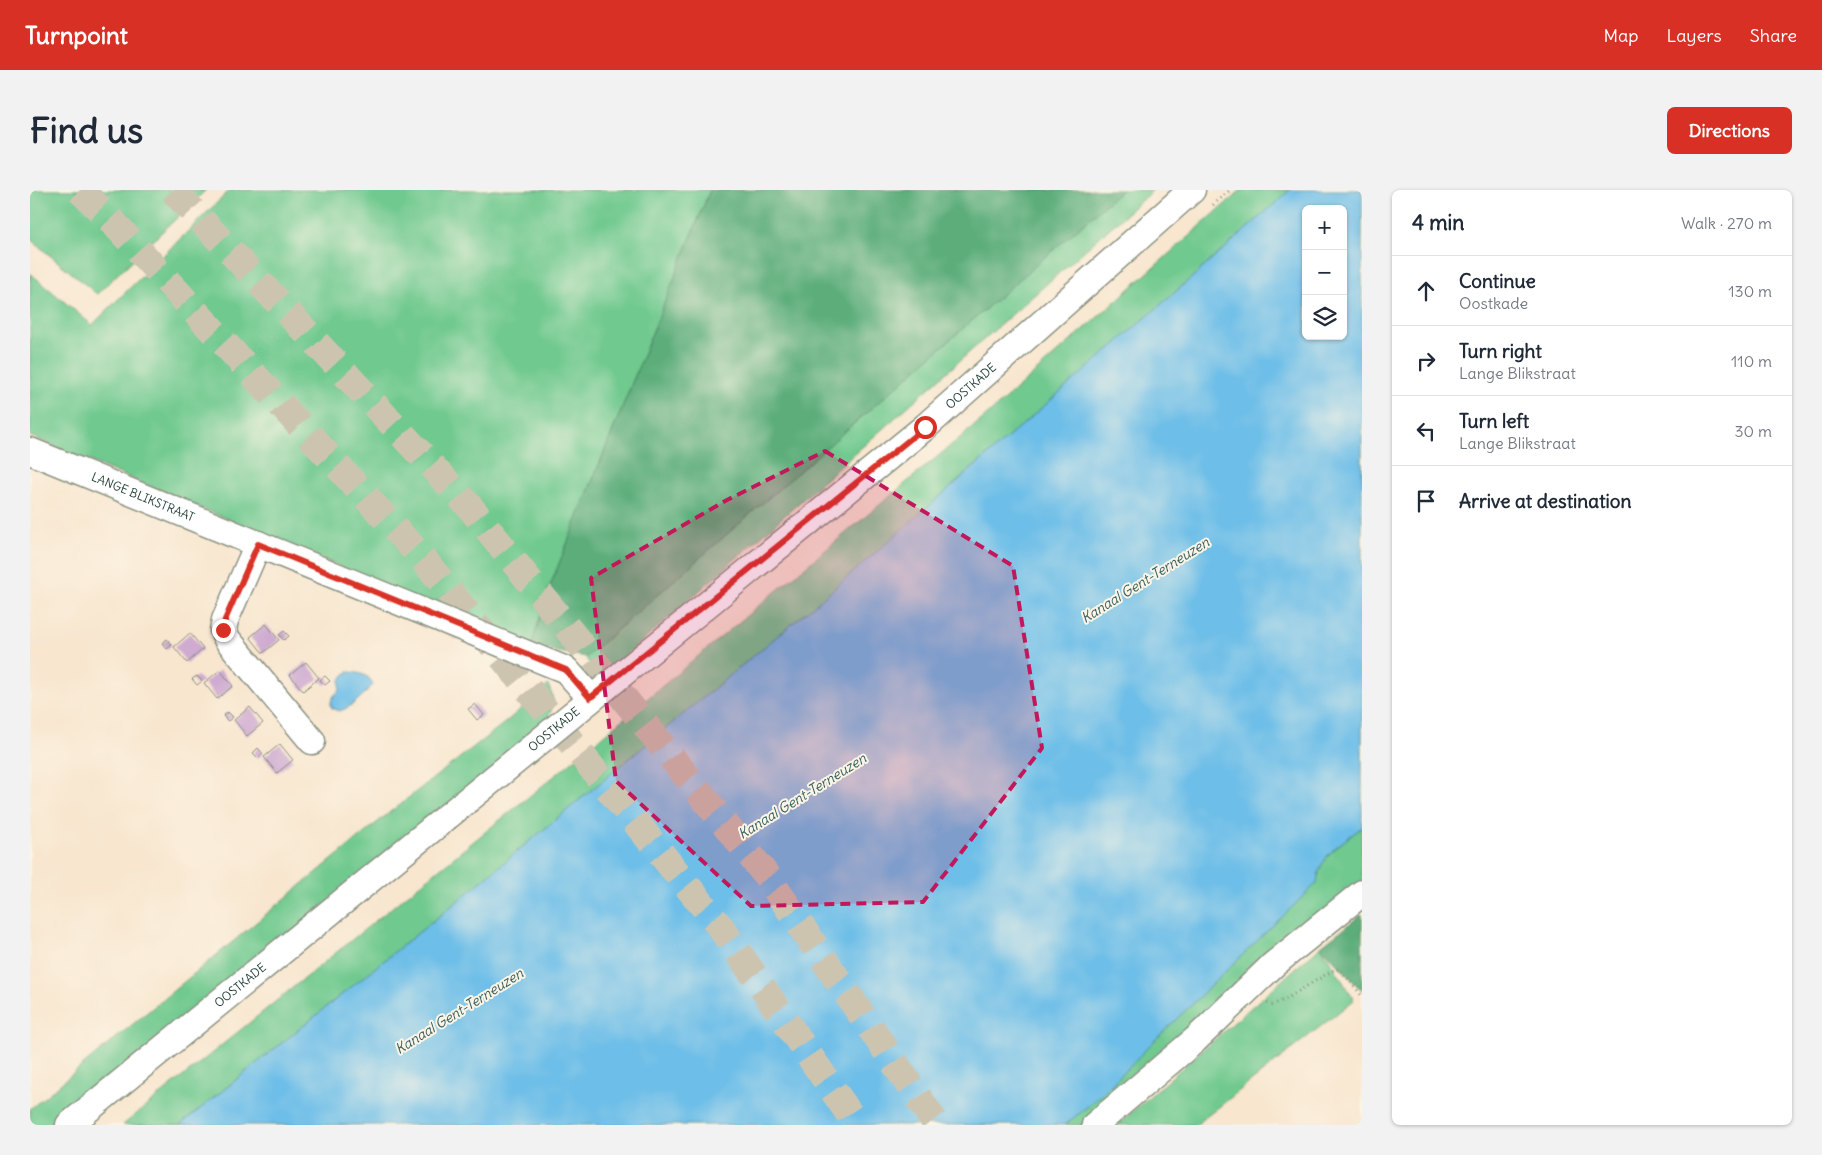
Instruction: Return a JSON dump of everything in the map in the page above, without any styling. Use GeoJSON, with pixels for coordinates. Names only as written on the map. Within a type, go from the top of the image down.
{"type":"FeatureCollection","features":[{"type":"Feature","properties":{"kind":"street","name":"OOSTKADE"},"geometry":{"type":"LineString","coordinates":[[69,1125],[590,698],[925,427],[1192,190]]}},
{"type":"Feature","properties":{"kind":"street","name":"LANGE BLIKSTRAAT"},"geometry":{"type":"LineString","coordinates":[[30,451],[566,670],[590,698]]}},
{"type":"Feature","properties":{"kind":"street"},"geometry":{"type":"LineString","coordinates":[[258,544],[225,620],[223,630],[226,639],[312,741]]}},
{"type":"Feature","properties":{"kind":"street"},"geometry":{"type":"LineString","coordinates":[[1095,1125],[1195,1040],[1273,965],[1362,893]]}},
{"type":"Feature","properties":{"kind":"path"},"geometry":{"type":"LineString","coordinates":[[1243,993],[1272,1005],[1284,1000],[1335,968],[1340,969],[1362,996]]}},
{"type":"Feature","properties":{"kind":"highlighted area"},"geometry":{"type":"Polygon","coordinates":[[[825,451],[1013,566],[1042,748],[923,902],[751,906],[616,781],[591,578],[727,500],[825,451]]]}},
{"type":"Feature","properties":{"kind":"green space"},"geometry":{"type":"Polygon","coordinates":[[[30,190],[206,190],[97,294],[30,239],[30,190]]]}},
{"type":"Feature","properties":{"kind":"green space"},"geometry":{"type":"Polygon","coordinates":[[[230,190],[710,190],[548,591],[531,647],[30,436],[30,273],[92,325],[230,190]]]}},
{"type":"Feature","properties":{"kind":"green space"},"geometry":{"type":"Polygon","coordinates":[[[710,190],[1122,190],[586,657],[531,647],[548,591],[710,190]]]}},
{"type":"Feature","properties":{"kind":"green space"},"geometry":{"type":"Polygon","coordinates":[[[1122,190],[1153,190],[612,668],[600,668],[590,664],[586,657],[1122,190]]]}},
{"type":"Feature","properties":{"kind":"green space"},"geometry":{"type":"Polygon","coordinates":[[[1241,190],[1290,190],[822,599],[443,913],[180,1125],[123,1125],[563,769],[985,417],[1241,190]]]}},
{"type":"Feature","properties":{"kind":"green space"},"geometry":{"type":"Polygon","coordinates":[[[548,685],[553,701],[550,714],[530,739],[53,1125],[30,1125],[30,1109],[390,812],[507,721],[548,685]]]}},
{"type":"Feature","properties":{"kind":"green space"},"geometry":{"type":"Polygon","coordinates":[[[1362,827],[1362,886],[1085,1125],[1065,1125],[1101,1095],[1318,872],[1331,852],[1362,827]]]}},
{"type":"Feature","properties":{"kind":"green space"},"geometry":{"type":"Polygon","coordinates":[[[1362,914],[1362,991],[1321,946],[1362,914]]]}},
{"type":"Feature","properties":{"kind":"green space"},"geometry":{"type":"Polygon","coordinates":[[[1321,946],[1354,1000],[1196,1125],[1117,1125],[1321,946]]]}},
{"type":"Feature","properties":{"kind":"water","name":"Kanaal Gent-Terneuzen"},"geometry":{"type":"Polygon","coordinates":[[[1290,190],[1362,190],[1362,827],[1332,850],[1322,864],[1317,883],[1101,1095],[1065,1125],[180,1125],[443,913],[822,599],[1290,190]]]}},
{"type":"Feature","properties":{"kind":"water"},"geometry":{"type":"Polygon","coordinates":[[[347,672],[366,676],[373,685],[353,704],[339,711],[331,707],[331,702],[334,695],[340,690],[340,680],[347,672]]]}},
{"type":"Feature","properties":{"kind":"building"},"geometry":{"type":"Polygon","coordinates":[[[266,624],[279,640],[263,653],[250,637],[266,624]]]}},
{"type":"Feature","properties":{"kind":"building"},"geometry":{"type":"Polygon","coordinates":[[[284,631],[289,636],[284,640],[279,635],[284,631]]]}},
{"type":"Feature","properties":{"kind":"building"},"geometry":{"type":"Polygon","coordinates":[[[190,633],[203,649],[187,663],[174,647],[190,633]]]}},
{"type":"Feature","properties":{"kind":"building"},"geometry":{"type":"Polygon","coordinates":[[[167,639],[172,645],[167,649],[162,643],[167,639]]]}},
{"type":"Feature","properties":{"kind":"building"},"geometry":{"type":"Polygon","coordinates":[[[306,662],[319,678],[303,691],[290,675],[306,662]]]}},
{"type":"Feature","properties":{"kind":"building"},"geometry":{"type":"Polygon","coordinates":[[[220,670],[233,686],[217,699],[204,683],[220,670]]]}},
{"type":"Feature","properties":{"kind":"building"},"geometry":{"type":"Polygon","coordinates":[[[197,676],[202,681],[197,685],[192,679],[197,676]]]}},
{"type":"Feature","properties":{"kind":"building"},"geometry":{"type":"Polygon","coordinates":[[[325,676],[330,681],[325,685],[320,680],[325,676]]]}},
{"type":"Feature","properties":{"kind":"building"},"geometry":{"type":"Polygon","coordinates":[[[475,704],[484,715],[477,720],[468,709],[475,704]]]}},
{"type":"Feature","properties":{"kind":"building"},"geometry":{"type":"Polygon","coordinates":[[[250,707],[263,723],[247,736],[234,720],[250,707]]]}},
{"type":"Feature","properties":{"kind":"building"},"geometry":{"type":"Polygon","coordinates":[[[228,712],[233,717],[228,721],[223,716],[228,712]]]}},
{"type":"Feature","properties":{"kind":"building"},"geometry":{"type":"Polygon","coordinates":[[[280,744],[293,760],[277,773],[264,757],[280,744]]]}},
{"type":"Feature","properties":{"kind":"building"},"geometry":{"type":"Polygon","coordinates":[[[258,748],[263,754],[258,758],[253,753],[258,748]]]}},
{"type":"Feature","properties":{"kind":"tunnel"},"geometry":{"type":"LineString","coordinates":[[80,190],[109,218],[424,560],[722,929],[857,1125]]}},
{"type":"Feature","properties":{"kind":"tunnel"},"geometry":{"type":"LineString","coordinates":[[173,190],[470,507],[766,875],[937,1125]]}},
{"type":"Feature","properties":{"kind":"route"},"geometry":{"type":"LineString","coordinates":[[223,630],[225,620],[258,544],[566,670],[590,698],[925,427]]}}]}
